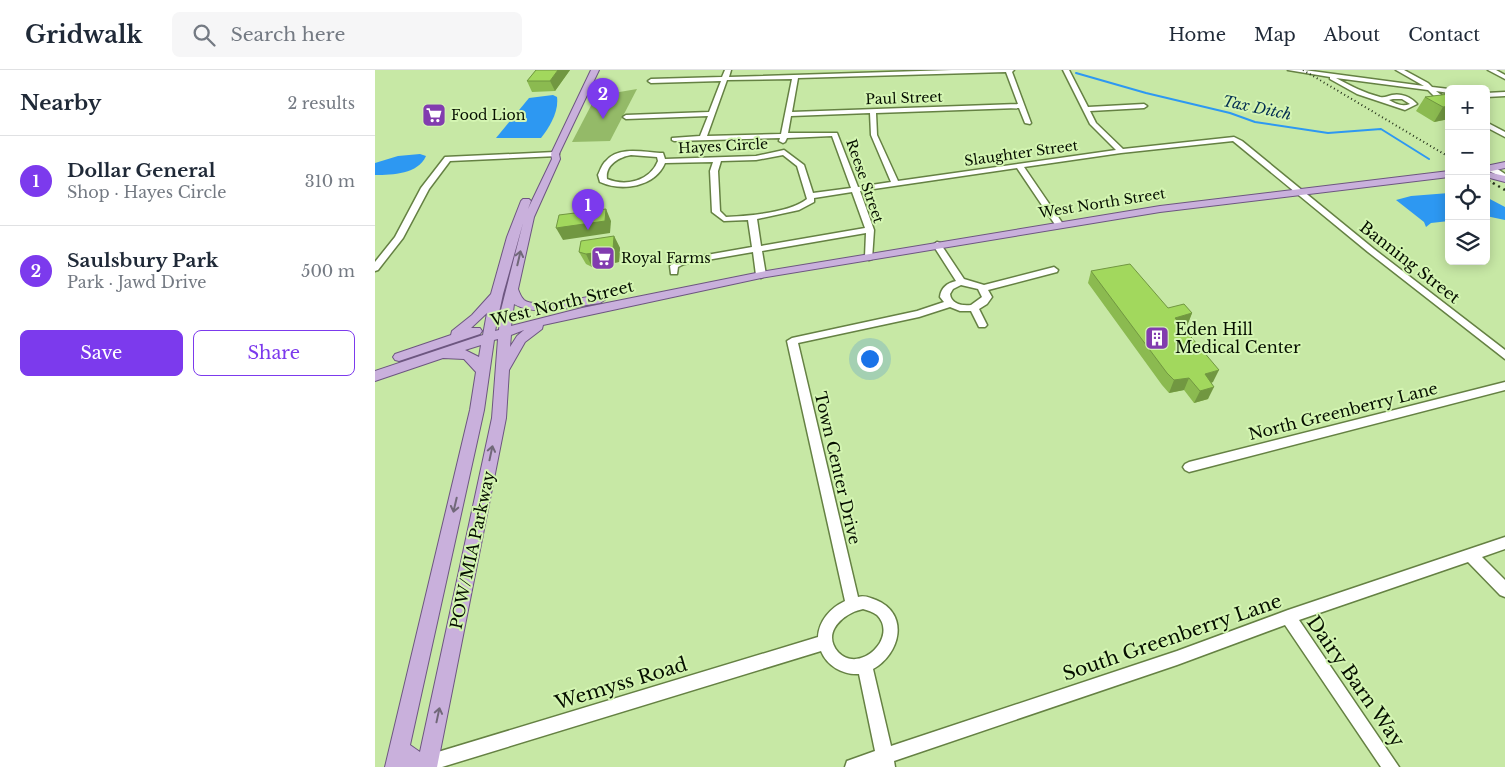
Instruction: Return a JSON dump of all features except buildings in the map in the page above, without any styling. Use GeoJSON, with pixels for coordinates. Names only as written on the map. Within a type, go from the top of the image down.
{"type":"FeatureCollection","features":[{"type":"Feature","properties":{"kind":"main road"},"geometry":{"type":"LineString","coordinates":[[497,330],[497,294],[518,220],[547,160],[555,154],[595,70]]}},
{"type":"Feature","properties":{"kind":"main road"},"geometry":{"type":"LineString","coordinates":[[497,330],[513,289],[529,217],[556,159],[555,154]]}},
{"type":"Feature","properties":{"kind":"main road"},"geometry":{"type":"LineString","coordinates":[[1490,169],[1505,165]]}},
{"type":"Feature","properties":{"kind":"main road"},"geometry":{"type":"LineString","coordinates":[[1490,171],[1505,178]]}},
{"type":"Feature","properties":{"kind":"main road","name":"West North Street"},"geometry":{"type":"LineString","coordinates":[[375,366],[442,342],[761,276],[1059,224],[1160,209],[1445,175]]}},
{"type":"Feature","properties":{"kind":"main road","name":"West North Street"},"geometry":{"type":"LineString","coordinates":[[375,376],[497,330],[600,299],[732,277],[761,276]]}},
{"type":"Feature","properties":{"kind":"main road"},"geometry":{"type":"LineString","coordinates":[[513,289],[519,302],[534,307],[600,299]]}},
{"type":"Feature","properties":{"kind":"main road"},"geometry":{"type":"LineString","coordinates":[[442,342],[476,318],[497,294]]}},
{"type":"Feature","properties":{"kind":"main road"},"geometry":{"type":"LineString","coordinates":[[501,372],[526,335],[538,326],[559,317]]}},
{"type":"Feature","properties":{"kind":"main road","name":"POW/MIA Parkway"},"geometry":{"type":"LineString","coordinates":[[427,765],[499,418],[501,372],[497,330]]}},
{"type":"Feature","properties":{"kind":"main road","name":"POW/MIA Parkway"},"geometry":{"type":"LineString","coordinates":[[395,767],[477,410],[483,372],[497,330]]}},
{"type":"Feature","properties":{"kind":"main road"},"geometry":{"type":"LineString","coordinates":[[415,362],[451,354],[465,354],[474,358],[483,372]]}},
{"type":"Feature","properties":{"kind":"main road"},"geometry":{"type":"LineString","coordinates":[[399,746],[405,756],[427,765]]}},
{"type":"Feature","properties":{"kind":"street"},"geometry":{"type":"LineString","coordinates":[[703,138],[728,70]]}},
{"type":"Feature","properties":{"kind":"street"},"geometry":{"type":"LineString","coordinates":[[651,81],[795,77],[853,72],[1009,70],[1020,106],[1028,123]]}},
{"type":"Feature","properties":{"kind":"street"},"geometry":{"type":"LineString","coordinates":[[1066,70],[1093,124],[1121,151]]}},
{"type":"Feature","properties":{"kind":"street"},"geometry":{"type":"LineString","coordinates":[[1291,70],[1445,90]]}},
{"type":"Feature","properties":{"kind":"street"},"geometry":{"type":"LineString","coordinates":[[1399,70],[1426,84],[1445,100]]}},
{"type":"Feature","properties":{"kind":"street"},"geometry":{"type":"LineString","coordinates":[[1491,70],[1505,76]]}},
{"type":"Feature","properties":{"kind":"street"},"geometry":{"type":"LineString","coordinates":[[1317,72],[1359,93],[1385,100],[1393,106],[1405,108],[1413,106],[1413,102],[1421,102]]}},
{"type":"Feature","properties":{"kind":"street"},"geometry":{"type":"LineString","coordinates":[[718,159],[714,171],[718,216],[723,219],[807,206],[811,196],[801,166],[783,152],[784,136],[795,77]]}},
{"type":"Feature","properties":{"kind":"street"},"geometry":{"type":"LineString","coordinates":[[1490,95],[1505,94]]}},
{"type":"Feature","properties":{"kind":"street"},"geometry":{"type":"LineString","coordinates":[[1429,101],[1445,101]]}},
{"type":"Feature","properties":{"kind":"street","name":"Paul Street"},"geometry":{"type":"LineString","coordinates":[[788,114],[1020,106]]}},
{"type":"Feature","properties":{"kind":"street"},"geometry":{"type":"LineString","coordinates":[[1086,109],[1144,106]]}},
{"type":"Feature","properties":{"kind":"street"},"geometry":{"type":"LineString","coordinates":[[873,112],[874,135],[896,184]]}},
{"type":"Feature","properties":{"kind":"street"},"geometry":{"type":"LineString","coordinates":[[626,117],[712,114]]}},
{"type":"Feature","properties":{"kind":"street"},"geometry":{"type":"LineString","coordinates":[[1490,126],[1505,135]]}},
{"type":"Feature","properties":{"kind":"street","name":"Reese Street"},"geometry":{"type":"LineString","coordinates":[[674,139],[830,134],[836,136],[870,230],[869,257]]}},
{"type":"Feature","properties":{"kind":"street","name":"Slaughter Street"},"geometry":{"type":"LineString","coordinates":[[811,196],[1121,151],[1234,139]]}},
{"type":"Feature","properties":{"kind":"street","name":"Banning Street"},"geometry":{"type":"LineString","coordinates":[[1234,139],[1240,142],[1297,192],[1505,356]]}},
{"type":"Feature","properties":{"kind":"street","name":"Hayes Circle"},"geometry":{"type":"LineString","coordinates":[[662,161],[773,156],[783,152]]}},
{"type":"Feature","properties":{"kind":"street","name":"Hayes Circle"},"geometry":{"type":"LineString","coordinates":[[651,153],[660,155],[662,161],[658,171],[651,178],[625,184],[607,183],[603,180],[609,160],[622,154],[651,153]]}},
{"type":"Feature","properties":{"kind":"street"},"geometry":{"type":"LineString","coordinates":[[375,268],[399,238],[425,188],[448,159],[555,154]]}},
{"type":"Feature","properties":{"kind":"street"},"geometry":{"type":"LineString","coordinates":[[1019,166],[1059,224]]}},
{"type":"Feature","properties":{"kind":"street"},"geometry":{"type":"LineString","coordinates":[[752,216],[761,276]]}},
{"type":"Feature","properties":{"kind":"street"},"geometry":{"type":"LineString","coordinates":[[674,272],[674,266],[681,262],[870,230]]}},
{"type":"Feature","properties":{"kind":"street"},"geometry":{"type":"LineString","coordinates":[[937,245],[961,282]]}},
{"type":"Feature","properties":{"kind":"street"},"geometry":{"type":"LineString","coordinates":[[983,288],[986,294],[985,300],[974,308],[961,308],[949,304],[945,297],[946,291],[952,285],[961,282],[971,283],[983,288],[1054,270]]}},
{"type":"Feature","properties":{"kind":"street","name":"Town Center Drive"},"geometry":{"type":"LineString","coordinates":[[853,603],[792,341],[919,314],[949,304]]}},
{"type":"Feature","properties":{"kind":"street"},"geometry":{"type":"LineString","coordinates":[[974,308],[982,325]]}},
{"type":"Feature","properties":{"kind":"street","name":"North Greenberry Lane"},"geometry":{"type":"LineString","coordinates":[[1189,467],[1505,386]]}},
{"type":"Feature","properties":{"kind":"street","name":"South Greenberry Lane"},"geometry":{"type":"LineString","coordinates":[[853,767],[886,762],[1288,618],[1505,543]]}},
{"type":"Feature","properties":{"kind":"street"},"geometry":{"type":"LineString","coordinates":[[1470,554],[1505,590]]}},
{"type":"Feature","properties":{"kind":"street"},"geometry":{"type":"LineString","coordinates":[[853,603],[872,604],[881,608],[891,624],[889,644],[883,654],[865,666],[854,667],[835,659],[829,652],[826,642],[829,622],[835,613],[853,603]]}},
{"type":"Feature","properties":{"kind":"street","name":"Dairy Barn Way"},"geometry":{"type":"LineString","coordinates":[[1288,618],[1391,767]]}},
{"type":"Feature","properties":{"kind":"street","name":"Wemyss Road"},"geometry":{"type":"LineString","coordinates":[[427,765],[826,642]]}},
{"type":"Feature","properties":{"kind":"street"},"geometry":{"type":"LineString","coordinates":[[865,666],[886,762]]}},
{"type":"Feature","properties":{"kind":"green space"},"geometry":{"type":"Polygon","coordinates":[[[637,89],[610,141],[572,142],[596,96],[637,89]]]}},
{"type":"Feature","properties":{"kind":"water"},"geometry":{"type":"Polygon","coordinates":[[[553,95],[557,97],[557,108],[551,124],[541,138],[496,138],[529,98],[553,95]]]}},
{"type":"Feature","properties":{"kind":"water"},"geometry":{"type":"Polygon","coordinates":[[[420,154],[426,156],[417,167],[411,170],[397,174],[375,175],[375,163],[398,156],[420,154]]]}},
{"type":"Feature","properties":{"kind":"water"},"geometry":{"type":"Polygon","coordinates":[[[1445,193],[1445,221],[1431,223],[1426,227],[1424,222],[1396,200],[1411,196],[1445,193]]]}},
{"type":"Feature","properties":{"kind":"water"},"geometry":{"type":"Polygon","coordinates":[[[1490,199],[1505,207],[1505,220],[1490,217],[1490,199]]]}},
{"type":"Feature","properties":{"kind":"waterway","name":"Tax Ditch"},"geometry":{"type":"LineString","coordinates":[[1076,73],[1146,93],[1230,113],[1255,122],[1328,133],[1381,129],[1429,159]]}},
{"type":"Feature","properties":{"kind":"railway"},"geometry":{"type":"LineString","coordinates":[[1303,70],[1445,155]]}},
{"type":"Feature","properties":{"kind":"railway"},"geometry":{"type":"LineString","coordinates":[[1490,181],[1496,185]]}},
{"type":"Feature","properties":{"kind":"railway"},"geometry":{"type":"LineString","coordinates":[[1493,183],[1505,190]]}},
{"type":"Feature","properties":{"kind":"place","name":"Food Lion"},"geometry":{"type":"Point","coordinates":[434,115]}},
{"type":"Feature","properties":{"kind":"place","name":"Saulsbury Park"},"geometry":{"type":"Point","coordinates":[603,119]}},
{"type":"Feature","properties":{"kind":"place","name":"Dollar General"},"geometry":{"type":"Point","coordinates":[588,230]}},
{"type":"Feature","properties":{"kind":"place","name":"Royal Farms"},"geometry":{"type":"Point","coordinates":[603,258]}},
{"type":"Feature","properties":{"kind":"place","name":"Eden Hill Medical Center"},"geometry":{"type":"Point","coordinates":[1157,338]}}]}
